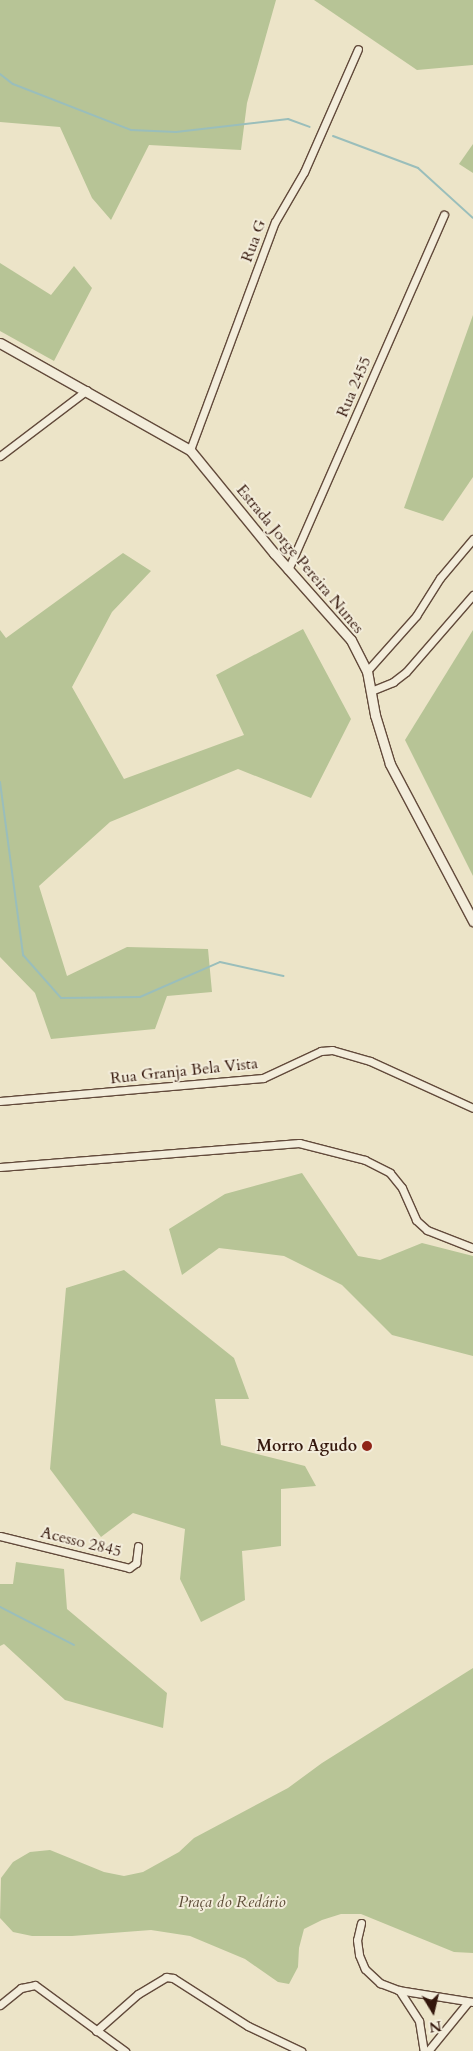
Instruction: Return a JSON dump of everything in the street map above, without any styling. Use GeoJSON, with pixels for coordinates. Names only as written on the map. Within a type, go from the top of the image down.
{"type":"FeatureCollection","features":[{"type":"Feature","properties":{"kind":"street","name":"Rua G"},"geometry":{"type":"LineString","coordinates":[[190,450],[275,222],[304,172],[358,49]]}},
{"type":"Feature","properties":{"kind":"street","name":"Rua 2455"},"geometry":{"type":"LineString","coordinates":[[288,570],[444,215]]}},
{"type":"Feature","properties":{"kind":"street","name":"Estrada Jorge Pereira Nunes"},"geometry":{"type":"LineString","coordinates":[[0,343],[87,390],[190,450],[288,570],[351,640],[367,671],[382,742],[390,764],[473,921]]}},
{"type":"Feature","properties":{"kind":"street"},"geometry":{"type":"LineString","coordinates":[[0,456],[87,390]]}},
{"type":"Feature","properties":{"kind":"street"},"geometry":{"type":"LineString","coordinates":[[367,671],[416,616],[440,578],[473,539]]}},
{"type":"Feature","properties":{"kind":"street"},"geometry":{"type":"LineString","coordinates":[[371,691],[393,682],[406,672],[473,595]]}},
{"type":"Feature","properties":{"kind":"street","name":"Rua Granja Bela Vista"},"geometry":{"type":"LineString","coordinates":[[0,1100],[247,1080],[272,1075],[307,1056],[332,1050],[370,1061],[473,1108]]}},
{"type":"Feature","properties":{"kind":"street"},"geometry":{"type":"LineString","coordinates":[[0,1166],[299,1143],[365,1160],[390,1173],[402,1188],[416,1220],[427,1230],[473,1248]]}},
{"type":"Feature","properties":{"kind":"street","name":"Acesso 2845"},"geometry":{"type":"LineString","coordinates":[[0,1536],[129,1568],[136,1563],[138,1546]]}},
{"type":"Feature","properties":{"kind":"street"},"geometry":{"type":"LineString","coordinates":[[361,1923],[357,1945],[363,1965],[380,1983],[398,1990],[470,2002]]}},
{"type":"Feature","properties":{"kind":"street"},"geometry":{"type":"LineString","coordinates":[[96,2031],[138,1994],[166,1977],[173,1978],[248,2026],[301,2051]]}},
{"type":"Feature","properties":{"kind":"street"},"geometry":{"type":"LineString","coordinates":[[0,2005],[21,1988],[35,1985],[126,2051]]}},
{"type":"Feature","properties":{"kind":"street"},"geometry":{"type":"LineString","coordinates":[[398,1990],[417,2016],[424,2051]]}},
{"type":"Feature","properties":{"kind":"street"},"geometry":{"type":"LineString","coordinates":[[428,2051],[470,2002]]}},
{"type":"Feature","properties":{"kind":"green space"},"geometry":{"type":"Polygon","coordinates":[[[0,0],[276,0],[247,103],[241,150],[149,145],[111,220],[92,198],[60,127],[0,122],[0,0]]]}},
{"type":"Feature","properties":{"kind":"green space"},"geometry":{"type":"Polygon","coordinates":[[[314,0],[473,0],[473,65],[417,70],[314,0]]]}},
{"type":"Feature","properties":{"kind":"green space"},"geometry":{"type":"Polygon","coordinates":[[[473,144],[473,173],[459,164],[473,144]]]}},
{"type":"Feature","properties":{"kind":"green space"},"geometry":{"type":"Polygon","coordinates":[[[0,263],[51,295],[74,266],[92,288],[54,361],[0,331],[0,263]]]}},
{"type":"Feature","properties":{"kind":"green space"},"geometry":{"type":"Polygon","coordinates":[[[473,315],[473,477],[443,521],[404,508],[473,315]]]}},
{"type":"Feature","properties":{"kind":"green space"},"geometry":{"type":"Polygon","coordinates":[[[123,553],[151,571],[112,612],[72,687],[124,779],[244,735],[216,675],[303,629],[351,719],[311,798],[238,769],[110,822],[39,886],[67,976],[127,947],[208,949],[212,992],[167,996],[155,1029],[51,1039],[35,993],[0,957],[0,630],[6,638],[123,553]]]}},
{"type":"Feature","properties":{"kind":"green space"},"geometry":{"type":"Polygon","coordinates":[[[473,630],[473,876],[405,740],[473,630]]]}},
{"type":"Feature","properties":{"kind":"green space"},"geometry":{"type":"Polygon","coordinates":[[[302,1173],[358,1256],[380,1260],[422,1243],[473,1256],[473,1356],[392,1335],[342,1285],[284,1256],[219,1248],[182,1275],[169,1229],[225,1194],[302,1173]]]}},
{"type":"Feature","properties":{"kind":"green space"},"geometry":{"type":"Polygon","coordinates":[[[124,1270],[234,1358],[249,1399],[215,1399],[221,1445],[305,1466],[316,1486],[281,1489],[281,1546],[242,1551],[245,1600],[201,1622],[180,1579],[185,1529],[133,1513],[101,1537],[50,1469],[66,1288],[124,1270]]]}},
{"type":"Feature","properties":{"kind":"green space"},"geometry":{"type":"Polygon","coordinates":[[[16,1562],[64,1569],[67,1609],[167,1693],[163,1728],[65,1700],[4,1644],[0,1646],[0,1584],[13,1584],[16,1562]]]}},
{"type":"Feature","properties":{"kind":"green space","name":"Praça do Redário"},"geometry":{"type":"Polygon","coordinates":[[[473,1668],[473,1953],[454,1952],[361,1914],[341,1914],[322,1920],[304,1929],[299,1948],[298,1967],[289,1984],[278,1982],[245,1959],[190,1936],[151,1930],[72,1936],[32,1936],[13,1932],[0,1918],[1,1878],[13,1862],[30,1852],[50,1850],[104,1872],[124,1876],[143,1872],[179,1852],[194,1838],[288,1788],[322,1763],[473,1668]]]}},
{"type":"Feature","properties":{"kind":"waterway"},"geometry":{"type":"LineString","coordinates":[[0,74],[13,84],[131,130],[176,132],[288,119],[310,127]]}},
{"type":"Feature","properties":{"kind":"waterway"},"geometry":{"type":"LineString","coordinates":[[333,136],[418,168],[473,218]]}},
{"type":"Feature","properties":{"kind":"waterway"},"geometry":{"type":"LineString","coordinates":[[0,782],[23,955],[61,998],[140,997],[220,962],[283,976]]}},
{"type":"Feature","properties":{"kind":"waterway"},"geometry":{"type":"LineString","coordinates":[[0,1607],[74,1645]]}},
{"type":"Feature","properties":{"kind":"place","name":"Morro Agudo"},"geometry":{"type":"Point","coordinates":[367,1446]}}]}
